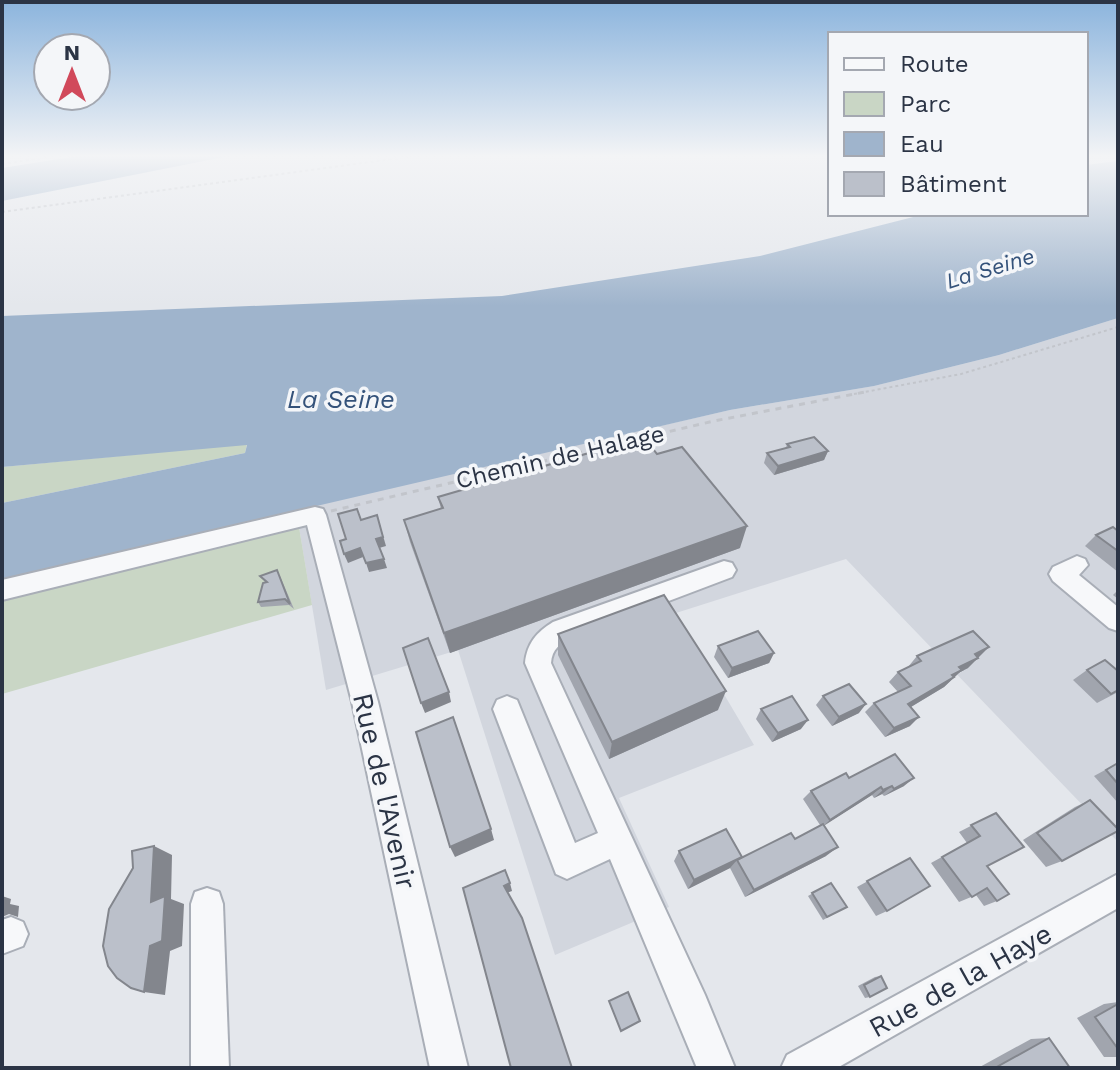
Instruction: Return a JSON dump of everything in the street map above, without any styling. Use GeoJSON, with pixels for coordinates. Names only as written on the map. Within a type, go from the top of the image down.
{"type":"FeatureCollection","features":[{"type":"Feature","properties":{"kind":"street"},"geometry":{"type":"LineString","coordinates":[[2,590],[315,515]]}},
{"type":"Feature","properties":{"kind":"street","name":"Rue de l'Avenir"},"geometry":{"type":"LineString","coordinates":[[315,515],[365,702],[449,1068]]}},
{"type":"Feature","properties":{"kind":"street"},"geometry":{"type":"LineString","coordinates":[[1077,565],[1061,574],[1118,621]]}},
{"type":"Feature","properties":{"kind":"street"},"geometry":{"type":"LineString","coordinates":[[716,1068],[538,663],[538,651],[548,638],[562,630],[724,570]]}},
{"type":"Feature","properties":{"kind":"street"},"geometry":{"type":"LineString","coordinates":[[507,709],[567,863],[617,840]]}},
{"type":"Feature","properties":{"kind":"street","name":"Rue de la Haye"},"geometry":{"type":"LineString","coordinates":[[800,1068],[1118,890]]}},
{"type":"Feature","properties":{"kind":"street"},"geometry":{"type":"LineString","coordinates":[[207,904],[210,1068]]}},
{"type":"Feature","properties":{"kind":"path"},"geometry":{"type":"LineString","coordinates":[[2,212],[47,206]]}},
{"type":"Feature","properties":{"kind":"path","name":"Chemin de Halage"},"geometry":{"type":"LineString","coordinates":[[315,515],[714,421],[961,374],[1118,327]]}},
{"type":"Feature","properties":{"kind":"shaded area"},"geometry":{"type":"Polygon","coordinates":[[[1118,318],[1118,842],[846,559],[676,613],[754,745],[619,798],[669,907],[555,955],[458,650],[326,690],[296,509],[730,410],[874,386],[999,355],[1118,318]]]}},
{"type":"Feature","properties":{"kind":"green space"},"geometry":{"type":"Polygon","coordinates":[[[247,444],[245,453],[2,503],[2,467],[247,444]]]}},
{"type":"Feature","properties":{"kind":"green space"},"geometry":{"type":"Polygon","coordinates":[[[296,509],[312,605],[2,694],[2,579],[296,509]]]}},
{"type":"Feature","properties":{"kind":"water","name":"La Seine"},"geometry":{"type":"Polygon","coordinates":[[[1088,206],[1118,206],[1118,318],[999,355],[874,386],[730,410],[2,579],[2,503],[245,453],[247,445],[2,467],[2,316],[502,296],[760,256],[917,216],[1088,216],[1088,206]]]}},
{"type":"Feature","properties":{"kind":"building"},"geometry":{"type":"Polygon","coordinates":[[[814,437],[828,451],[778,466],[767,453],[790,447],[787,444],[814,437]]]}},
{"type":"Feature","properties":{"kind":"building"},"geometry":{"type":"Polygon","coordinates":[[[630,441],[636,450],[650,445],[657,454],[682,447],[747,526],[444,633],[404,520],[443,508],[438,497],[630,441]]]}},
{"type":"Feature","properties":{"kind":"building"},"geometry":{"type":"Polygon","coordinates":[[[357,509],[361,520],[377,515],[383,537],[376,539],[384,559],[366,563],[360,548],[344,554],[340,541],[346,539],[338,514],[357,509]]]}},
{"type":"Feature","properties":{"kind":"building"},"geometry":{"type":"Polygon","coordinates":[[[1113,527],[1118,531],[1118,551],[1096,535],[1113,527]]]}},
{"type":"Feature","properties":{"kind":"building"},"geometry":{"type":"Polygon","coordinates":[[[277,570],[290,604],[285,599],[258,602],[263,583],[267,582],[260,576],[277,570]]]}},
{"type":"Feature","properties":{"kind":"building"},"geometry":{"type":"Polygon","coordinates":[[[664,595],[726,691],[612,742],[558,634],[664,595]]]}},
{"type":"Feature","properties":{"kind":"building"},"geometry":{"type":"Polygon","coordinates":[[[758,631],[774,653],[732,668],[718,646],[758,631]]]}},
{"type":"Feature","properties":{"kind":"building"},"geometry":{"type":"Polygon","coordinates":[[[973,631],[989,647],[975,654],[978,658],[959,667],[962,670],[952,675],[954,677],[908,704],[919,717],[894,728],[874,703],[911,686],[898,672],[921,661],[917,656],[973,631]]]}},
{"type":"Feature","properties":{"kind":"building"},"geometry":{"type":"Polygon","coordinates":[[[428,638],[449,692],[421,703],[403,648],[428,638]]]}},
{"type":"Feature","properties":{"kind":"building"},"geometry":{"type":"Polygon","coordinates":[[[1105,660],[1118,671],[1118,690],[1111,694],[1087,670],[1105,660]]]}},
{"type":"Feature","properties":{"kind":"building"},"geometry":{"type":"Polygon","coordinates":[[[849,684],[866,704],[839,717],[823,696],[849,684]]]}},
{"type":"Feature","properties":{"kind":"building"},"geometry":{"type":"Polygon","coordinates":[[[792,696],[808,720],[778,733],[761,709],[792,696]]]}},
{"type":"Feature","properties":{"kind":"building"},"geometry":{"type":"Polygon","coordinates":[[[453,717],[491,829],[450,847],[416,732],[453,717]]]}},
{"type":"Feature","properties":{"kind":"building"},"geometry":{"type":"Polygon","coordinates":[[[895,754],[914,778],[894,789],[892,786],[883,790],[881,787],[830,820],[811,791],[846,773],[849,778],[895,754]]]}},
{"type":"Feature","properties":{"kind":"building"},"geometry":{"type":"Polygon","coordinates":[[[1118,763],[1118,784],[1106,770],[1118,763]]]}},
{"type":"Feature","properties":{"kind":"building"},"geometry":{"type":"Polygon","coordinates":[[[1090,800],[1118,831],[1062,861],[1037,833],[1090,800]]]}},
{"type":"Feature","properties":{"kind":"building"},"geometry":{"type":"Polygon","coordinates":[[[996,813],[1024,847],[987,866],[1009,894],[997,901],[987,888],[972,897],[942,857],[980,836],[971,825],[996,813]]]}},
{"type":"Feature","properties":{"kind":"building"},"geometry":{"type":"Polygon","coordinates":[[[823,824],[838,847],[754,890],[737,860],[791,833],[795,839],[823,824]]]}},
{"type":"Feature","properties":{"kind":"building"},"geometry":{"type":"Polygon","coordinates":[[[726,829],[742,857],[694,880],[679,851],[726,829]]]}},
{"type":"Feature","properties":{"kind":"building"},"geometry":{"type":"Polygon","coordinates":[[[154,846],[151,902],[165,896],[162,941],[150,946],[144,992],[131,988],[117,978],[108,966],[103,946],[109,909],[133,868],[132,851],[154,846]]]}},
{"type":"Feature","properties":{"kind":"building"},"geometry":{"type":"Polygon","coordinates":[[[910,858],[930,886],[887,911],[867,881],[910,858]]]}},
{"type":"Feature","properties":{"kind":"building"},"geometry":{"type":"Polygon","coordinates":[[[505,870],[510,883],[504,886],[522,918],[572,1068],[511,1068],[463,888],[505,870]]]}},
{"type":"Feature","properties":{"kind":"building"},"geometry":{"type":"Polygon","coordinates":[[[831,883],[847,907],[827,917],[812,893],[831,883]]]}},
{"type":"Feature","properties":{"kind":"building"},"geometry":{"type":"Polygon","coordinates":[[[881,976],[887,988],[870,997],[864,985],[881,976]]]}},
{"type":"Feature","properties":{"kind":"building"},"geometry":{"type":"Polygon","coordinates":[[[628,992],[640,1021],[621,1031],[609,1001],[628,992]]]}},
{"type":"Feature","properties":{"kind":"building"},"geometry":{"type":"Polygon","coordinates":[[[1118,1004],[1118,1049],[1095,1017],[1118,1004]]]}},
{"type":"Feature","properties":{"kind":"building"},"geometry":{"type":"Polygon","coordinates":[[[1049,1038],[1070,1068],[995,1068],[1049,1038]]]}}]}
